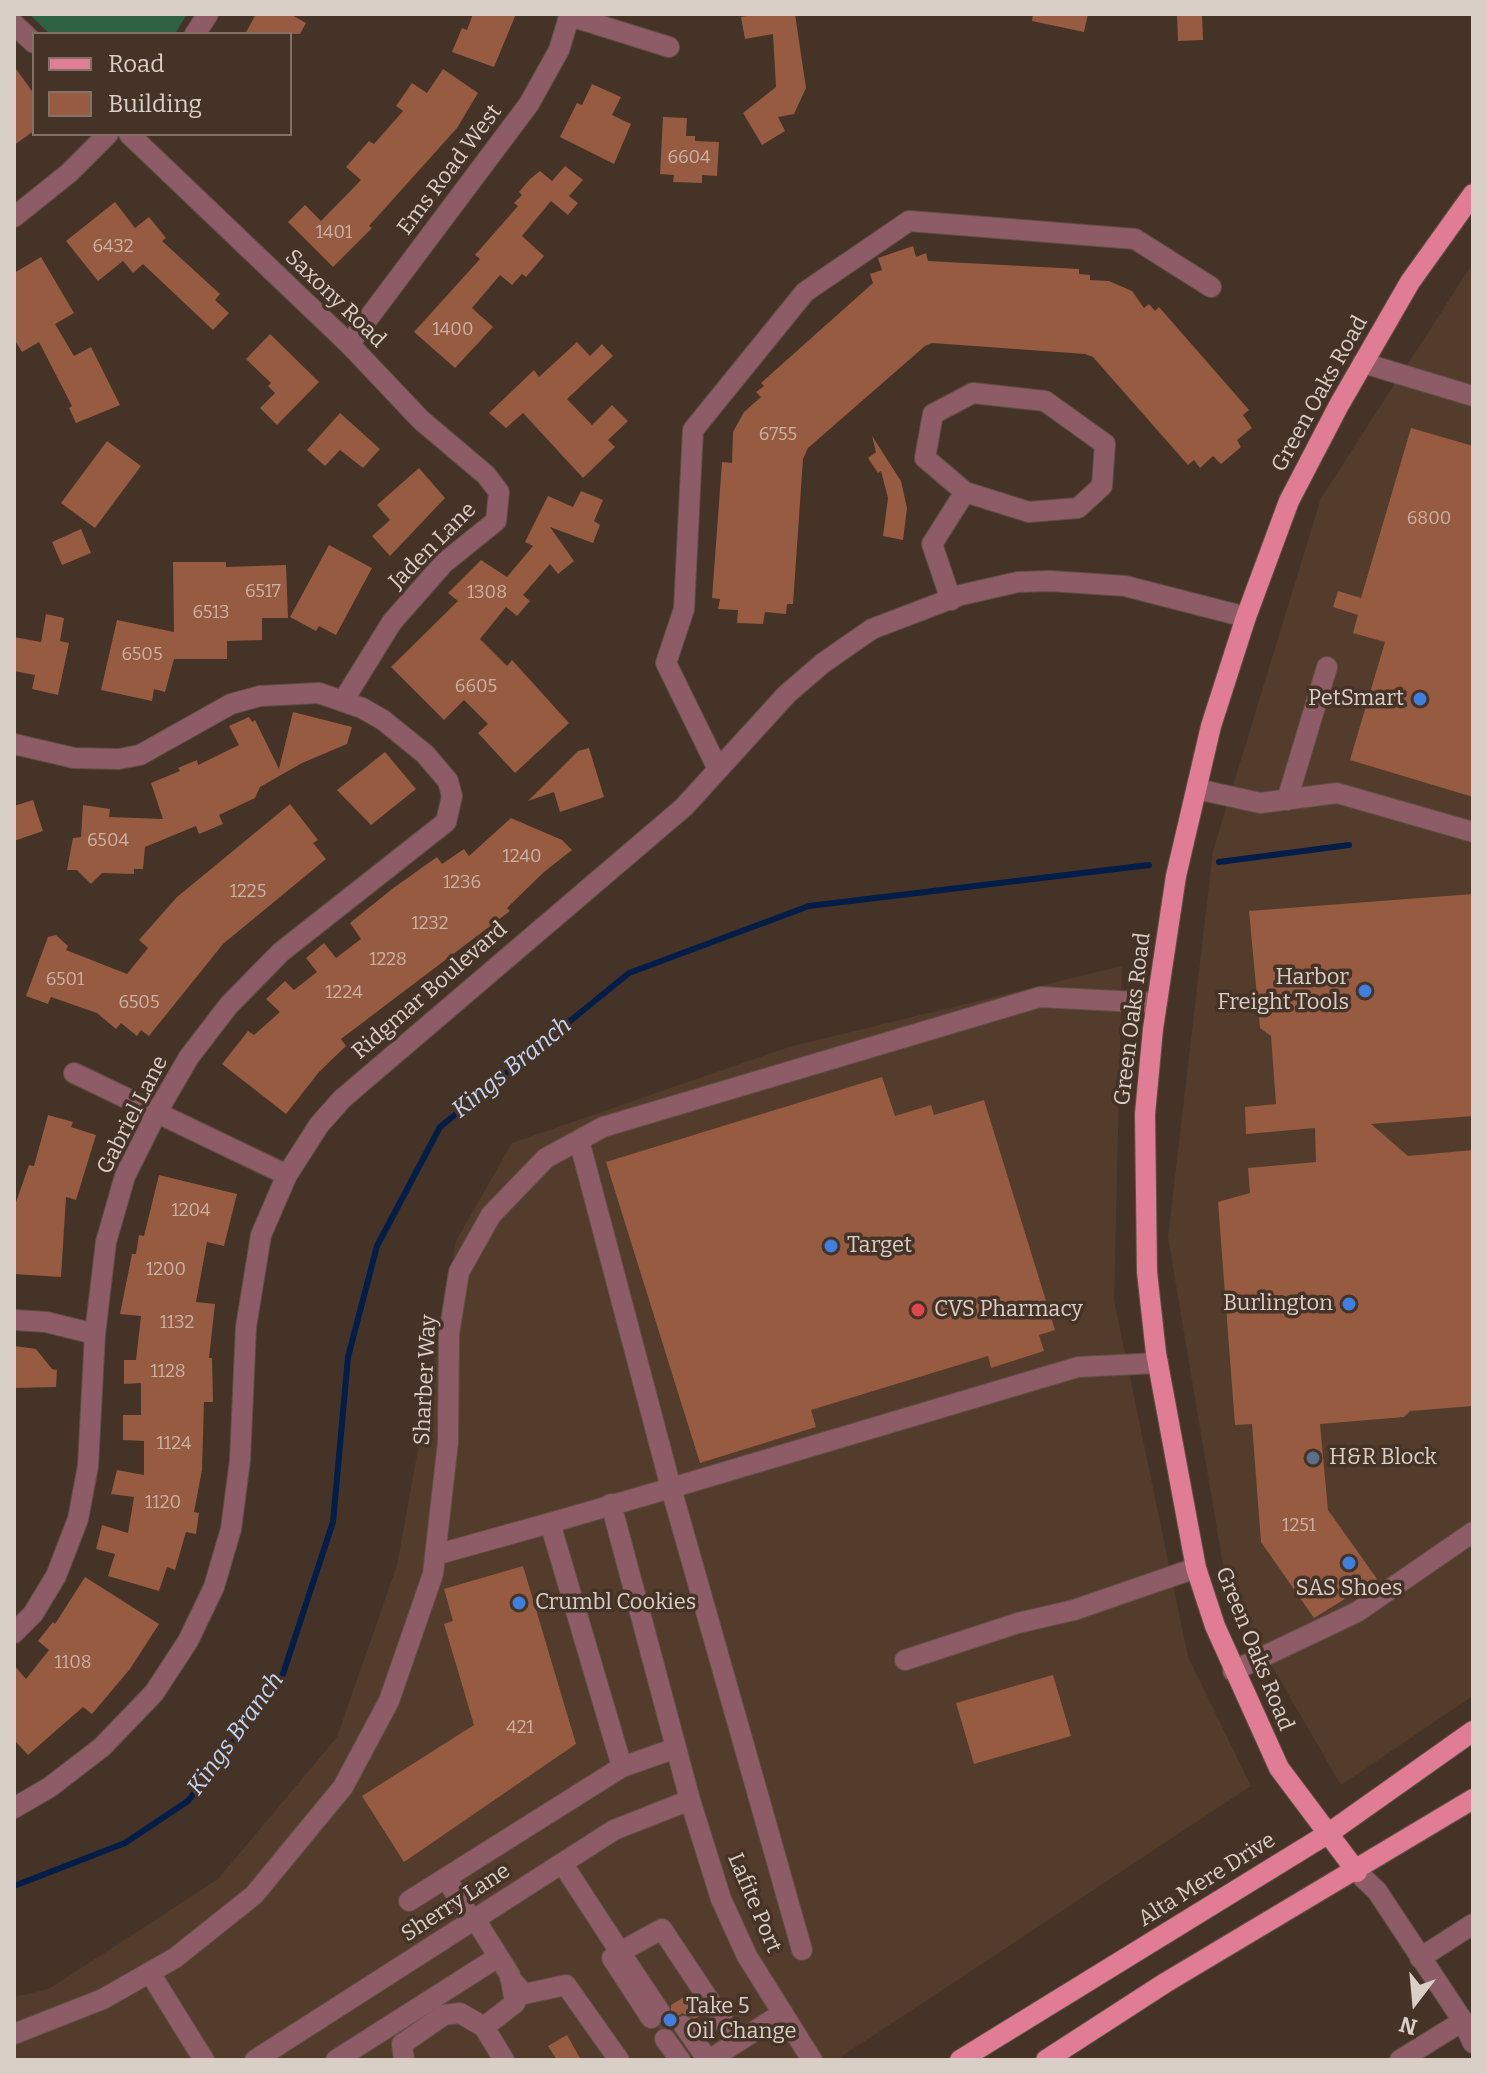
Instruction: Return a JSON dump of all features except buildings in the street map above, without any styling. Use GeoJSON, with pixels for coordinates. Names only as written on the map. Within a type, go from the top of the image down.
{"type":"FeatureCollection","features":[{"type":"Feature","properties":{"kind":"main road","name":"Green Oaks Road"},"geometry":{"type":"LineString","coordinates":[[1357,1872],[1279,1768],[1233,1671],[1196,1568],[1158,1363],[1147,1272],[1145,1114],[1156,1003],[1176,876],[1211,726],[1246,617],[1289,501],[1363,363],[1410,282],[1473,194]]}},
{"type":"Feature","properties":{"kind":"main road","name":"Alta Mere Drive"},"geometry":{"type":"LineString","coordinates":[[960,2060],[1329,1833],[1473,1731]]}},
{"type":"Feature","properties":{"kind":"main road"},"geometry":{"type":"LineString","coordinates":[[1046,2060],[1223,1948],[1357,1872],[1473,1799]]}},
{"type":"Feature","properties":{"kind":"street"},"geometry":{"type":"LineString","coordinates":[[196,32],[208,14]]}},
{"type":"Feature","properties":{"kind":"street"},"geometry":{"type":"LineString","coordinates":[[570,15],[669,47]]}},
{"type":"Feature","properties":{"kind":"street","name":"Ems Road West"},"geometry":{"type":"LineString","coordinates":[[349,344],[529,104],[559,50],[570,15]]}},
{"type":"Feature","properties":{"kind":"street"},"geometry":{"type":"LineString","coordinates":[[14,24],[32,41]]}},
{"type":"Feature","properties":{"kind":"street"},"geometry":{"type":"LineString","coordinates":[[14,217],[69,173],[106,136]]}},
{"type":"Feature","properties":{"kind":"street","name":"Saxony Road"},"geometry":{"type":"LineString","coordinates":[[131,136],[349,344],[421,420],[486,475],[499,492],[499,502]]}},
{"type":"Feature","properties":{"kind":"street"},"geometry":{"type":"LineString","coordinates":[[718,769],[666,663],[684,609],[693,430],[805,292],[909,221],[1135,239],[1211,287]]}},
{"type":"Feature","properties":{"kind":"street"},"geometry":{"type":"LineString","coordinates":[[1363,363],[1473,396]]}},
{"type":"Feature","properties":{"kind":"street"},"geometry":{"type":"LineString","coordinates":[[973,393],[1045,401],[1105,444],[1102,486],[1078,508],[1029,512],[965,492],[925,458],[933,414],[973,393]]}},
{"type":"Feature","properties":{"kind":"street"},"geometry":{"type":"LineString","coordinates":[[951,600],[932,544],[965,492]]}},
{"type":"Feature","properties":{"kind":"street","name":"Jaden Lane"},"geometry":{"type":"LineString","coordinates":[[343,701],[392,622],[444,563],[496,521],[499,502]]}},
{"type":"Feature","properties":{"kind":"street","name":"Ridgmar Boulevard"},"geometry":{"type":"LineString","coordinates":[[14,1808],[50,1787],[102,1747],[154,1693],[188,1641],[214,1587],[231,1529],[240,1460],[249,1293],[261,1235],[287,1175],[319,1125],[342,1099],[684,807],[787,694],[823,663],[872,629],[951,600],[1018,582],[1125,586],[1246,617]]}},
{"type":"Feature","properties":{"kind":"street"},"geometry":{"type":"LineString","coordinates":[[1287,800],[1327,667]]}},
{"type":"Feature","properties":{"kind":"street"},"geometry":{"type":"LineString","coordinates":[[14,744],[74,758],[119,759],[140,755],[231,704],[285,693],[319,693],[343,701]]}},
{"type":"Feature","properties":{"kind":"street","name":"Gabriel Lane"},"geometry":{"type":"LineString","coordinates":[[14,1633],[33,1614],[56,1576],[78,1519],[88,1466],[95,1334],[106,1242],[125,1176],[157,1112],[189,1057],[229,1005],[281,952],[446,822],[451,809],[448,781],[425,754],[383,720],[343,701]]}},
{"type":"Feature","properties":{"kind":"street"},"geometry":{"type":"LineString","coordinates":[[1197,789],[1260,803],[1337,793],[1473,832]]}},
{"type":"Feature","properties":{"kind":"street","name":"Sharber Way"},"geometry":{"type":"LineString","coordinates":[[14,2034],[103,1999],[175,1958],[254,1895],[343,1787],[389,1701],[433,1574],[448,1442],[449,1334],[459,1272],[491,1215],[546,1158],[603,1127],[744,1087],[903,1035],[1040,997],[1156,1003]]}},
{"type":"Feature","properties":{"kind":"street"},"geometry":{"type":"LineString","coordinates":[[74,1073],[287,1175]]}},
{"type":"Feature","properties":{"kind":"street"},"geometry":{"type":"LineString","coordinates":[[579,1140],[671,1488],[802,1950]]}},
{"type":"Feature","properties":{"kind":"street"},"geometry":{"type":"LineString","coordinates":[[14,1320],[46,1322],[95,1334]]}},
{"type":"Feature","properties":{"kind":"street"},"geometry":{"type":"LineString","coordinates":[[435,1555],[1078,1367],[1158,1363]]}},
{"type":"Feature","properties":{"kind":"street","name":"Lafite Port"},"geometry":{"type":"LineString","coordinates":[[611,1504],[690,1800],[721,1899],[747,1956],[812,2060]]}},
{"type":"Feature","properties":{"kind":"street"},"geometry":{"type":"LineString","coordinates":[[550,1523],[622,1767]]}},
{"type":"Feature","properties":{"kind":"street"},"geometry":{"type":"LineString","coordinates":[[1233,1671],[1357,1612],[1473,1532]]}},
{"type":"Feature","properties":{"kind":"street"},"geometry":{"type":"LineString","coordinates":[[905,1660],[1018,1623],[1074,1610],[1196,1568]]}},
{"type":"Feature","properties":{"kind":"street"},"geometry":{"type":"LineString","coordinates":[[409,1901],[622,1767],[676,1748]]}},
{"type":"Feature","properties":{"kind":"street","name":"Sherry Lane"},"geometry":{"type":"LineString","coordinates":[[264,2058],[614,1830],[690,1800]]}},
{"type":"Feature","properties":{"kind":"street"},"geometry":{"type":"LineString","coordinates":[[562,1863],[625,1949],[660,2012]]}},
{"type":"Feature","properties":{"kind":"street"},"geometry":{"type":"LineString","coordinates":[[1357,1872],[1377,1891],[1463,2021],[1473,2043]]}},
{"type":"Feature","properties":{"kind":"street"},"geometry":{"type":"LineString","coordinates":[[446,1878],[510,1978],[524,1994],[566,1985],[619,2060]]}},
{"type":"Feature","properties":{"kind":"street"},"geometry":{"type":"LineString","coordinates":[[1420,1958],[1473,1924]]}},
{"type":"Feature","properties":{"kind":"street"},"geometry":{"type":"LineString","coordinates":[[625,1949],[662,1929],[737,2042]]}},
{"type":"Feature","properties":{"kind":"street"},"geometry":{"type":"LineString","coordinates":[[336,2060],[498,1957]]}},
{"type":"Feature","properties":{"kind":"street"},"geometry":{"type":"LineString","coordinates":[[150,1973],[204,2060]]}},
{"type":"Feature","properties":{"kind":"street"},"geometry":{"type":"LineString","coordinates":[[484,2027],[515,2003],[510,1978]]}},
{"type":"Feature","properties":{"kind":"street"},"geometry":{"type":"LineString","coordinates":[[404,2060],[402,2044],[444,2015],[460,2013],[484,2027],[504,2060]]}},
{"type":"Feature","properties":{"kind":"street"},"geometry":{"type":"LineString","coordinates":[[674,2033],[708,2060],[783,2013]]}},
{"type":"Feature","properties":{"kind":"street"},"geometry":{"type":"LineString","coordinates":[[1400,2060],[1463,2021]]}},
{"type":"Feature","properties":{"kind":"street"},"geometry":{"type":"LineString","coordinates":[[674,2033],[680,2060]]}},
{"type":"Feature","properties":{"kind":"street"},"geometry":{"type":"LineString","coordinates":[[674,2033],[694,2060]]}},
{"type":"Feature","properties":{"kind":"shaded area"},"geometry":{"type":"Polygon","coordinates":[[[1473,263],[1473,1696],[1341,1785],[1227,1589],[1168,1237],[1213,851],[1321,498],[1473,263]]]}},
{"type":"Feature","properties":{"kind":"shaded area"},"geometry":{"type":"Polygon","coordinates":[[[1122,966],[1114,1300],[1188,1657],[1251,1786],[836,2060],[14,2060],[14,1997],[49,1989],[218,1879],[337,1737],[397,1565],[456,1241],[512,1143],[789,1047],[1122,966]]]}},
{"type":"Feature","properties":{"kind":"green space"},"geometry":{"type":"Polygon","coordinates":[[[29,14],[187,14],[176,32],[48,32],[29,14]]]}},
{"type":"Feature","properties":{"kind":"waterway","name":"Kings Branch"},"geometry":{"type":"LineString","coordinates":[[1219,862],[1349,845]]}},
{"type":"Feature","properties":{"kind":"waterway","name":"Kings Branch"},"geometry":{"type":"LineString","coordinates":[[14,1886],[125,1843],[188,1801],[281,1680],[333,1522],[348,1357],[377,1246],[440,1127],[629,973],[809,906],[1149,865]]}},
{"type":"Feature","properties":{"kind":"tunnel"},"geometry":{"type":"LineString","coordinates":[[660,2012],[674,2033]]}},
{"type":"Feature","properties":{"kind":"place","name":"PetSmart"},"geometry":{"type":"Point","coordinates":[1420,699]}},
{"type":"Feature","properties":{"kind":"place","name":"Harbor Freight Tools"},"geometry":{"type":"Point","coordinates":[1365,991]}},
{"type":"Feature","properties":{"kind":"place","name":"Target"},"geometry":{"type":"Point","coordinates":[831,1246]}},
{"type":"Feature","properties":{"kind":"place","name":"Burlington"},"geometry":{"type":"Point","coordinates":[1349,1304]}},
{"type":"Feature","properties":{"kind":"place","name":"CVS Pharmacy"},"geometry":{"type":"Point","coordinates":[918,1310]}},
{"type":"Feature","properties":{"kind":"place","name":"H&R Block"},"geometry":{"type":"Point","coordinates":[1313,1458]}},
{"type":"Feature","properties":{"kind":"place","name":"SAS Shoes"},"geometry":{"type":"Point","coordinates":[1349,1563]}},
{"type":"Feature","properties":{"kind":"place","name":"Crumbl Cookies"},"geometry":{"type":"Point","coordinates":[519,1603]}},
{"type":"Feature","properties":{"kind":"place","name":"Take 5 Oil Change"},"geometry":{"type":"Point","coordinates":[670,2020]}}]}
